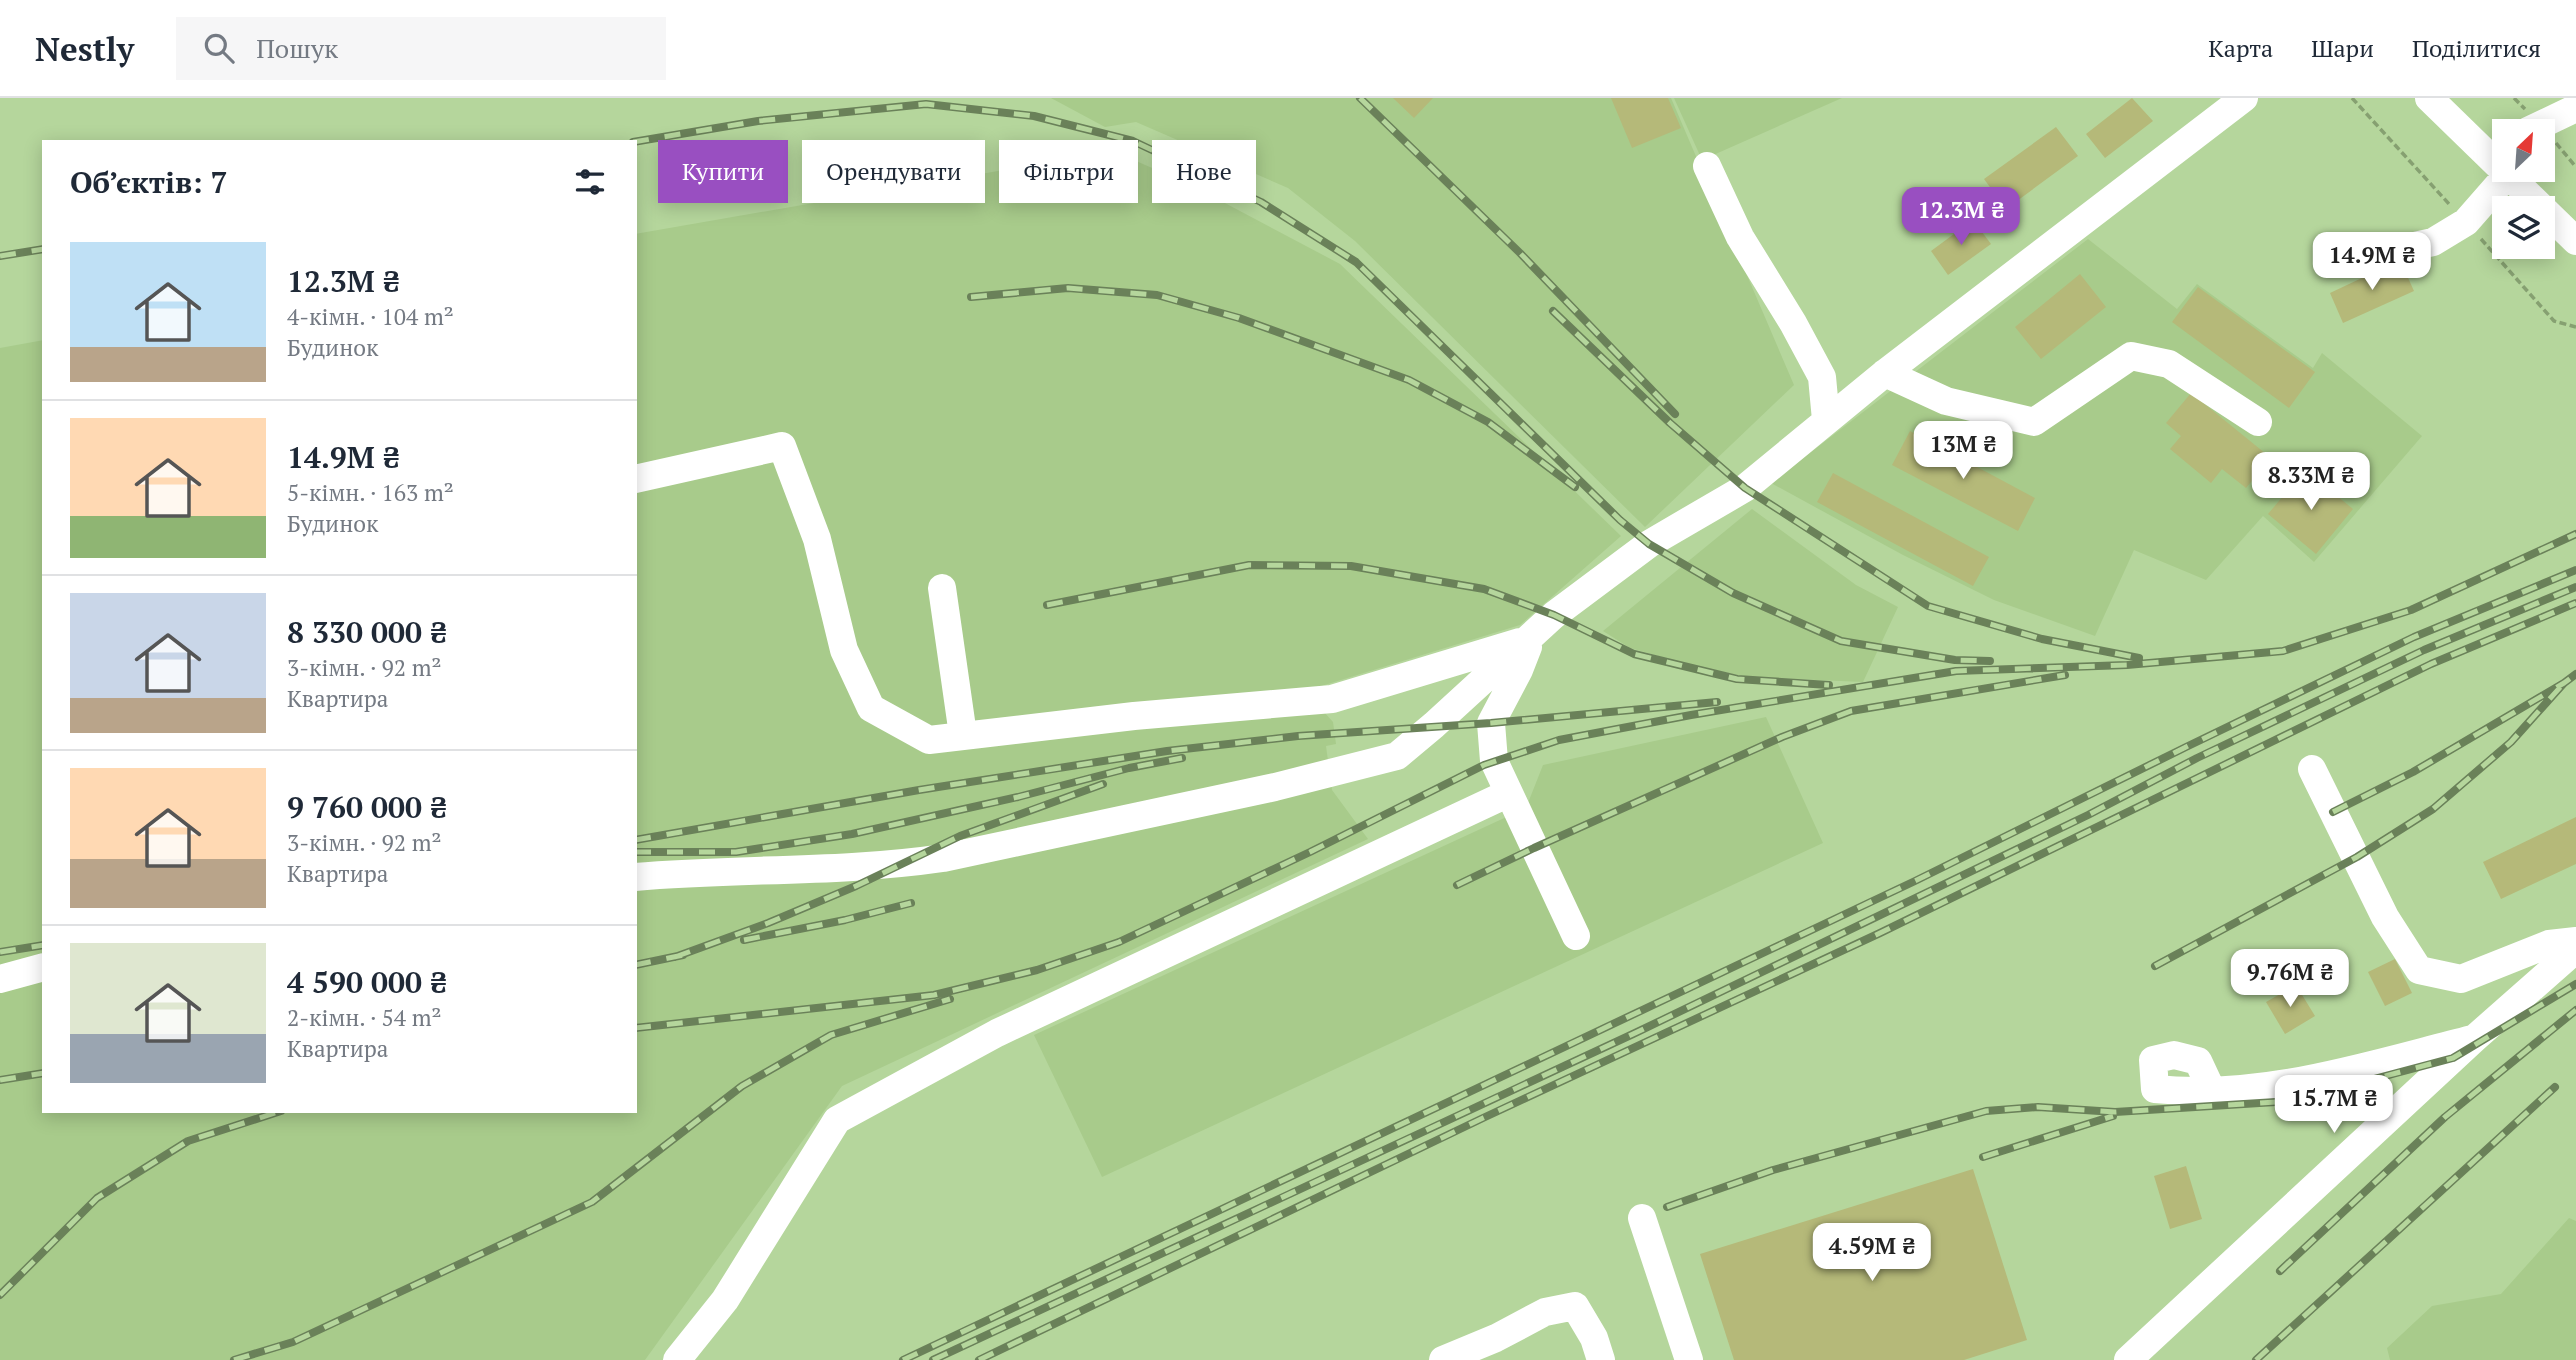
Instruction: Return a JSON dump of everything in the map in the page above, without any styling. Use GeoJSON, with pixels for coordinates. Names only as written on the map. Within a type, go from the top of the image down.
{"type":"FeatureCollection","features":[{"type":"Feature","properties":{"kind":"street"},"geometry":{"type":"LineString","coordinates":[[637,877],[704,870],[900,864],[943,858],[1275,788],[1396,756],[1434,726],[1554,615],[1649,544],[1745,488],[1885,373],[2244,98]]}},
{"type":"Feature","properties":{"kind":"street"},"geometry":{"type":"LineString","coordinates":[[2429,98],[2492,146]]}},
{"type":"Feature","properties":{"kind":"street"},"geometry":{"type":"LineString","coordinates":[[2553,119],[2576,108]]}},
{"type":"Feature","properties":{"kind":"street"},"geometry":{"type":"LineString","coordinates":[[1707,166],[1740,237],[1793,323],[1822,377],[1826,420]]}},
{"type":"Feature","properties":{"kind":"street"},"geometry":{"type":"LineString","coordinates":[[2351,260],[2433,242],[2466,222],[2501,182]]}},
{"type":"Feature","properties":{"kind":"street"},"geometry":{"type":"LineString","coordinates":[[2516,182],[2576,241]]}},
{"type":"Feature","properties":{"kind":"street"},"geometry":{"type":"LineString","coordinates":[[1885,373],[1946,401],[2034,422],[2131,356],[2169,364],[2258,422]]}},
{"type":"Feature","properties":{"kind":"street"},"geometry":{"type":"LineString","coordinates":[[637,479],[782,446],[817,539],[844,650],[872,708],[929,740],[1135,716],[1332,699],[1532,638]]}},
{"type":"Feature","properties":{"kind":"street"},"geometry":{"type":"LineString","coordinates":[[942,587],[963,735]]}},
{"type":"Feature","properties":{"kind":"street"},"geometry":{"type":"LineString","coordinates":[[1532,638],[1519,670],[1491,723],[1494,761],[1576,936]]}},
{"type":"Feature","properties":{"kind":"street"},"geometry":{"type":"LineString","coordinates":[[2312,769],[2385,917],[2419,970],[2461,979],[2549,944],[2576,941]]}},
{"type":"Feature","properties":{"kind":"street"},"geometry":{"type":"LineString","coordinates":[[677,1360],[725,1300],[837,1120],[997,1033],[1509,793]]}},
{"type":"Feature","properties":{"kind":"street"},"geometry":{"type":"LineString","coordinates":[[2128,1360],[2475,1038],[2576,949]]}},
{"type":"Feature","properties":{"kind":"street"},"geometry":{"type":"LineString","coordinates":[[0,979],[42,968]]}},
{"type":"Feature","properties":{"kind":"street"},"geometry":{"type":"LineString","coordinates":[[2212,1091],[2244,1090],[2336,1074],[2475,1038]]}},
{"type":"Feature","properties":{"kind":"street"},"geometry":{"type":"LineString","coordinates":[[1642,1218],[1689,1360]]}},
{"type":"Feature","properties":{"kind":"street"},"geometry":{"type":"LineString","coordinates":[[1443,1360],[1496,1338],[1545,1312],[1575,1306],[1594,1338],[1601,1360]]}},
{"type":"Feature","properties":{"kind":"shaded area"},"geometry":{"type":"Polygon","coordinates":[[[1051,98],[1671,98],[1794,385],[1645,527],[1355,241],[1288,188],[1256,174],[1256,140],[1177,140],[1136,122],[1105,127],[1051,98]]]}},
{"type":"Feature","properties":{"kind":"shaded area"},"geometry":{"type":"Polygon","coordinates":[[[1674,98],[1842,98],[1702,160],[1674,98]]]}},
{"type":"Feature","properties":{"kind":"shaded area"},"geometry":{"type":"Polygon","coordinates":[[[1138,162],[1152,168],[1152,203],[1225,203],[1340,264],[1621,536],[1520,625],[1305,691],[1333,722],[1336,744],[1326,746],[1332,790],[1368,839],[842,1086],[645,1360],[0,1360],[0,348],[42,340],[42,1113],[637,1113],[637,234],[814,203],[985,203],[985,173],[999,171],[999,203],[1138,203],[1138,162]]]}},
{"type":"Feature","properties":{"kind":"shaded area"},"geometry":{"type":"Polygon","coordinates":[[[2088,239],[2177,309],[2197,284],[2313,368],[2322,353],[2422,436],[2314,562],[2263,516],[2206,580],[2134,550],[2095,636],[1994,600],[1903,555],[1771,483],[2088,239]]]}},
{"type":"Feature","properties":{"kind":"shaded area"},"geometry":{"type":"Polygon","coordinates":[[[1752,509],[1856,585],[1898,607],[1863,682],[1747,677],[1630,648],[1603,631],[1752,509]]]}},
{"type":"Feature","properties":{"kind":"shaded area"},"geometry":{"type":"Polygon","coordinates":[[[1766,717],[1823,843],[1102,1177],[1034,1035],[1526,808],[1543,765],[1766,717]]]}},
{"type":"Feature","properties":{"kind":"shaded area"},"geometry":{"type":"Polygon","coordinates":[[[2569,1218],[2576,1221],[2576,1360],[2390,1360],[2387,1348],[2432,1306],[2501,1294],[2569,1218]]]}},
{"type":"Feature","properties":{"kind":"building"},"geometry":{"type":"Polygon","coordinates":[[[1393,98],[1433,98],[1414,118],[1393,98]]]}},
{"type":"Feature","properties":{"kind":"building"},"geometry":{"type":"Polygon","coordinates":[[[1611,98],[1668,98],[1681,128],[1632,148],[1611,98]]]}},
{"type":"Feature","properties":{"kind":"building"},"geometry":{"type":"Polygon","coordinates":[[[2132,98],[2153,121],[2105,158],[2086,134],[2132,98]]]}},
{"type":"Feature","properties":{"kind":"building"},"geometry":{"type":"Polygon","coordinates":[[[2056,127],[2078,156],[2006,209],[1984,179],[2056,127]]]}},
{"type":"Feature","properties":{"kind":"building"},"geometry":{"type":"Polygon","coordinates":[[[1973,220],[1991,244],[1948,275],[1931,251],[1973,220]]]}},
{"type":"Feature","properties":{"kind":"building"},"geometry":{"type":"Polygon","coordinates":[[[2400,260],[2414,291],[2343,323],[2330,293],[2400,260]]]}},
{"type":"Feature","properties":{"kind":"building"},"geometry":{"type":"Polygon","coordinates":[[[2080,274],[2106,307],[2041,359],[2015,327],[2080,274]]]}},
{"type":"Feature","properties":{"kind":"building"},"geometry":{"type":"Polygon","coordinates":[[[2198,287],[2315,372],[2289,408],[2172,322],[2198,287]]]}},
{"type":"Feature","properties":{"kind":"building"},"geometry":{"type":"Polygon","coordinates":[[[2191,393],[2271,458],[2246,488],[2222,469],[2211,483],[2170,449],[2181,436],[2166,423],[2191,393]]]}},
{"type":"Feature","properties":{"kind":"building"},"geometry":{"type":"Polygon","coordinates":[[[1910,431],[2035,498],[2018,531],[1892,465],[1910,431]]]}},
{"type":"Feature","properties":{"kind":"building"},"geometry":{"type":"Polygon","coordinates":[[[2305,470],[2353,509],[2316,554],[2268,514],[2305,470]]]}},
{"type":"Feature","properties":{"kind":"building"},"geometry":{"type":"Polygon","coordinates":[[[1833,473],[1989,557],[1973,586],[1817,502],[1833,473]]]}},
{"type":"Feature","properties":{"kind":"building"},"geometry":{"type":"Polygon","coordinates":[[[2576,817],[2576,864],[2501,899],[2483,862],[2576,817]]]}},
{"type":"Feature","properties":{"kind":"building"},"geometry":{"type":"Polygon","coordinates":[[[2395,959],[2412,993],[2385,1006],[2368,972],[2395,959]]]}},
{"type":"Feature","properties":{"kind":"building"},"geometry":{"type":"Polygon","coordinates":[[[2296,985],[2315,1016],[2285,1034],[2266,1002],[2296,985]]]}},
{"type":"Feature","properties":{"kind":"building"},"geometry":{"type":"Polygon","coordinates":[[[2186,1166],[2202,1219],[2170,1229],[2154,1176],[2186,1166]]]}},
{"type":"Feature","properties":{"kind":"building"},"geometry":{"type":"Polygon","coordinates":[[[1973,1169],[2027,1340],[1964,1360],[1734,1360],[1700,1254],[1973,1169]]]}},
{"type":"Feature","properties":{"kind":"railway"},"geometry":{"type":"LineString","coordinates":[[1360,98],[1520,253],[1675,414]]}},
{"type":"Feature","properties":{"kind":"railway"},"geometry":{"type":"LineString","coordinates":[[637,141],[758,121],[926,104],[1034,116],[1133,141],[1261,202],[1356,262],[1620,520],[1649,544],[1733,593],[1841,641],[1955,660],[1990,661]]}},
{"type":"Feature","properties":{"kind":"railway"},"geometry":{"type":"LineString","coordinates":[[0,256],[42,249]]}},
{"type":"Feature","properties":{"kind":"railway"},"geometry":{"type":"LineString","coordinates":[[971,297],[1068,288],[1157,295],[1239,318],[1409,380],[1488,422],[1575,487]]}},
{"type":"Feature","properties":{"kind":"railway"},"geometry":{"type":"LineString","coordinates":[[1553,311],[1670,423],[1745,488],[1928,606],[2042,639],[2139,658]]}},
{"type":"Feature","properties":{"kind":"railway"},"geometry":{"type":"LineString","coordinates":[[637,1028],[934,995],[1037,970],[1119,942],[1310,852],[1484,765],[1559,740],[1956,671],[2127,665],[2283,651],[2411,610],[2576,534]]}},
{"type":"Feature","properties":{"kind":"railway"},"geometry":{"type":"LineString","coordinates":[[1047,605],[1249,565],[1351,566],[1484,589],[1554,615],[1634,654],[1737,679],[1829,685]]}},
{"type":"Feature","properties":{"kind":"railway"},"geometry":{"type":"LineString","coordinates":[[903,1360],[1915,881],[2414,637],[2576,570]]}},
{"type":"Feature","properties":{"kind":"railway"},"geometry":{"type":"LineString","coordinates":[[933,1360],[1633,1034],[2424,650],[2576,587]]}},
{"type":"Feature","properties":{"kind":"railway"},"geometry":{"type":"LineString","coordinates":[[979,1360],[1483,1118],[1880,933],[2431,664],[2576,603]]}},
{"type":"Feature","properties":{"kind":"railway"},"geometry":{"type":"LineString","coordinates":[[2333,812],[2413,772],[2576,674]]}},
{"type":"Feature","properties":{"kind":"railway"},"geometry":{"type":"LineString","coordinates":[[1457,885],[1782,737],[1851,711],[2065,675]]}},
{"type":"Feature","properties":{"kind":"railway"},"geometry":{"type":"LineString","coordinates":[[2155,966],[2357,857],[2433,809],[2511,742],[2564,683]]}},
{"type":"Feature","properties":{"kind":"railway"},"geometry":{"type":"LineString","coordinates":[[637,840],[919,790],[1167,751],[1298,736],[1491,723],[1717,702]]}},
{"type":"Feature","properties":{"kind":"railway"},"geometry":{"type":"LineString","coordinates":[[637,852],[736,852],[852,834],[1018,797],[1129,768],[1182,758]]}},
{"type":"Feature","properties":{"kind":"railway"},"geometry":{"type":"LineString","coordinates":[[675,957],[768,923],[856,886],[960,836],[1103,784]]}},
{"type":"Feature","properties":{"kind":"railway"},"geometry":{"type":"LineString","coordinates":[[744,940],[845,920],[911,903]]}},
{"type":"Feature","properties":{"kind":"railway"},"geometry":{"type":"LineString","coordinates":[[0,952],[42,945]]}},
{"type":"Feature","properties":{"kind":"railway"},"geometry":{"type":"LineString","coordinates":[[637,965],[683,955]]}},
{"type":"Feature","properties":{"kind":"railway"},"geometry":{"type":"LineString","coordinates":[[1667,1207],[1773,1170],[1986,1111],[2038,1107],[2115,1112],[2291,1101],[2453,1058],[2576,984]]}},
{"type":"Feature","properties":{"kind":"railway"},"geometry":{"type":"LineString","coordinates":[[234,1360],[293,1342],[592,1202],[742,1086],[831,1035],[950,999]]}},
{"type":"Feature","properties":{"kind":"railway"},"geometry":{"type":"LineString","coordinates":[[2280,1271],[2445,1117],[2576,1010]]}},
{"type":"Feature","properties":{"kind":"railway"},"geometry":{"type":"LineString","coordinates":[[0,1080],[42,1073]]}},
{"type":"Feature","properties":{"kind":"railway"},"geometry":{"type":"LineString","coordinates":[[2256,1360],[2555,1087]]}},
{"type":"Feature","properties":{"kind":"railway"},"geometry":{"type":"LineString","coordinates":[[0,1295],[97,1198],[188,1141],[275,1113]]}},
{"type":"Feature","properties":{"kind":"railway"},"geometry":{"type":"LineString","coordinates":[[1983,1157],[2113,1116]]}}]}
